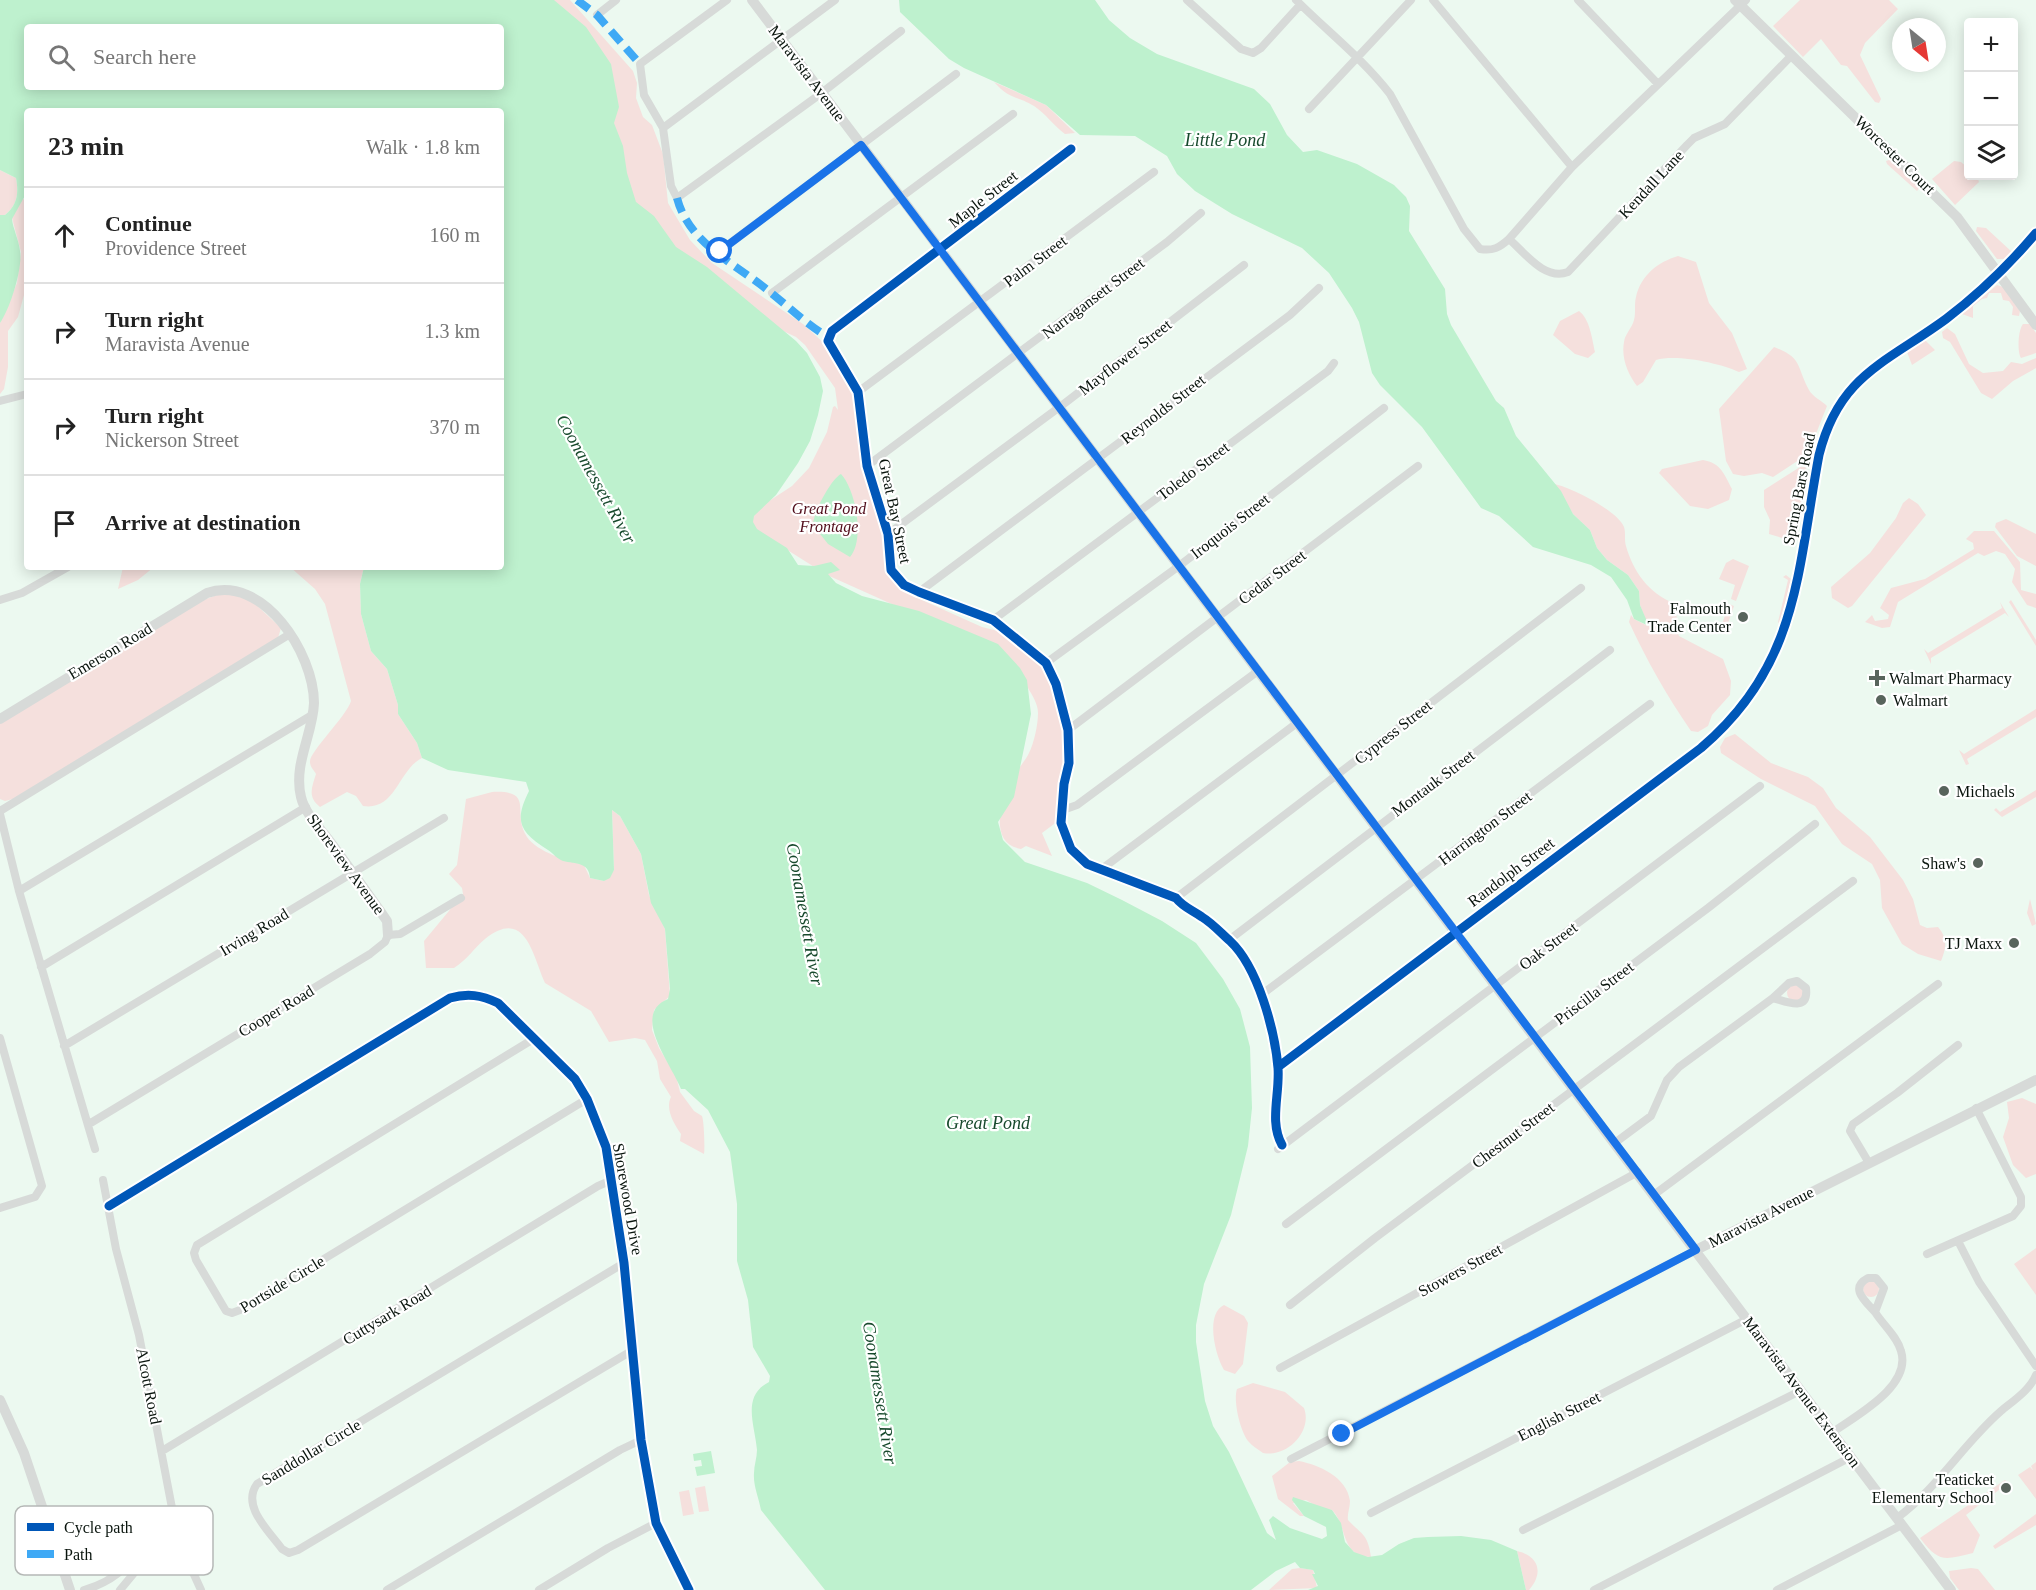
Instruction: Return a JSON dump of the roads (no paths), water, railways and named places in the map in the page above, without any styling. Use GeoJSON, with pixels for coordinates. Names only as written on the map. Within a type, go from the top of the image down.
{"type":"FeatureCollection","features":[{"type":"Feature","properties":{"kind":"street"},"geometry":{"type":"LineString","coordinates":[[597,15],[616,0]]}},
{"type":"Feature","properties":{"kind":"street"},"geometry":{"type":"LineString","coordinates":[[727,0],[640,64],[645,95],[663,128],[671,186],[677,198],[822,93],[901,31]]}},
{"type":"Feature","properties":{"kind":"street","name":"Maravista Avenue"},"geometry":{"type":"LineString","coordinates":[[752,0],[1696,1250],[2036,1080]]}},
{"type":"Feature","properties":{"kind":"street"},"geometry":{"type":"LineString","coordinates":[[663,128],[835,0]]}},
{"type":"Feature","properties":{"kind":"street"},"geometry":{"type":"LineString","coordinates":[[1187,0],[1241,49],[1253,53],[1261,48],[1298,2],[1358,57],[1389,94],[1469,236],[1480,249],[1493,250],[1509,239],[1572,167],[1741,2]]}},
{"type":"Feature","properties":{"kind":"street"},"geometry":{"type":"LineString","coordinates":[[1309,109],[1411,0]]}},
{"type":"Feature","properties":{"kind":"street"},"geometry":{"type":"LineString","coordinates":[[1433,0],[1572,167]]}},
{"type":"Feature","properties":{"kind":"street"},"geometry":{"type":"LineString","coordinates":[[1578,0],[1658,84]]}},
{"type":"Feature","properties":{"kind":"street","name":"Worcester Court"},"geometry":{"type":"LineString","coordinates":[[1741,2],[1950,210],[2036,325]]}},
{"type":"Feature","properties":{"kind":"street","name":"Kendall Lane"},"geometry":{"type":"LineString","coordinates":[[1509,239],[1549,273],[1560,275],[1568,272],[1694,138],[1725,124],[1792,54]]}},
{"type":"Feature","properties":{"kind":"street"},"geometry":{"type":"LineString","coordinates":[[717,253],[956,74]]}},
{"type":"Feature","properties":{"kind":"street"},"geometry":{"type":"LineString","coordinates":[[772,293],[1013,114]]}},
{"type":"Feature","properties":{"kind":"street","name":"Maple Street"},"geometry":{"type":"LineString","coordinates":[[828,337],[832,331],[1071,149]]}},
{"type":"Feature","properties":{"kind":"street","name":"Palm Street"},"geometry":{"type":"LineString","coordinates":[[858,392],[1154,172]]}},
{"type":"Feature","properties":{"kind":"street","name":"Narragansett Street"},"geometry":{"type":"LineString","coordinates":[[867,466],[1019,354],[1202,213]]}},
{"type":"Feature","properties":{"kind":"street","name":"Spring Bars Road"},"geometry":{"type":"LineString","coordinates":[[1731,720],[1759,683],[1784,633],[1794,597],[1819,455],[1825,433],[1836,409],[1869,370],[1938,325],[2000,274],[2036,233]]}},
{"type":"Feature","properties":{"kind":"street","name":"Mayflower Street"},"geometry":{"type":"LineString","coordinates":[[888,534],[1059,408],[1244,265]]}},
{"type":"Feature","properties":{"kind":"street","name":"Reynolds Street"},"geometry":{"type":"LineString","coordinates":[[919,592],[1099,460],[1290,315],[1319,288]]}},
{"type":"Feature","properties":{"kind":"street","name":"Great Bay Street"},"geometry":{"type":"LineString","coordinates":[[828,337],[830,345],[858,392],[867,466],[888,534],[891,570],[904,585],[993,620],[1046,663],[1056,684],[1068,730],[1069,764],[1064,784],[1062,823],[1071,849],[1087,864],[1103,868],[1176,898],[1229,940],[1244,960],[1261,995],[1278,1067],[1276,1129],[1280,1147]]}},
{"type":"Feature","properties":{"kind":"street","name":"Toledo Street"},"geometry":{"type":"LineString","coordinates":[[993,620],[1328,371],[1334,363]]}},
{"type":"Feature","properties":{"kind":"street"},"geometry":{"type":"LineString","coordinates":[[0,401],[24,395]]}},
{"type":"Feature","properties":{"kind":"street","name":"Iroquois Street"},"geometry":{"type":"LineString","coordinates":[[1046,663],[1179,566],[1384,408]]}},
{"type":"Feature","properties":{"kind":"street","name":"Cedar Street"},"geometry":{"type":"LineString","coordinates":[[1068,730],[1418,466]]}},
{"type":"Feature","properties":{"kind":"street"},"geometry":{"type":"LineString","coordinates":[[0,600],[22,593],[63,570]]}},
{"type":"Feature","properties":{"kind":"street","name":"Cypress Street"},"geometry":{"type":"LineString","coordinates":[[1176,898],[1581,588]]}},
{"type":"Feature","properties":{"kind":"street","name":"Shoreview Avenue"},"geometry":{"type":"LineString","coordinates":[[222,589],[238,591],[256,599],[275,615],[290,634],[309,677],[313,698],[312,715],[299,778],[301,798],[387,921],[388,935]]}},
{"type":"Feature","properties":{"kind":"street","name":"Emerson Road"},"geometry":{"type":"LineString","coordinates":[[0,718],[196,599],[222,589]]}},
{"type":"Feature","properties":{"kind":"street"},"geometry":{"type":"LineString","coordinates":[[95,1149],[19,891],[0,812],[290,634]]}},
{"type":"Feature","properties":{"kind":"street","name":"Montauk Street"},"geometry":{"type":"LineString","coordinates":[[1229,940],[1610,650]]}},
{"type":"Feature","properties":{"kind":"street"},"geometry":{"type":"LineString","coordinates":[[1063,810],[1077,805],[1258,671]]}},
{"type":"Feature","properties":{"kind":"street","name":"Harrington Street"},"geometry":{"type":"LineString","coordinates":[[1261,995],[1650,704]]}},
{"type":"Feature","properties":{"kind":"street"},"geometry":{"type":"LineString","coordinates":[[19,891],[312,715]]}},
{"type":"Feature","properties":{"kind":"street","name":"Randolph Street"},"geometry":{"type":"LineString","coordinates":[[1278,1067],[1701,748],[1731,720]]}},
{"type":"Feature","properties":{"kind":"street"},"geometry":{"type":"LineString","coordinates":[[1103,868],[1297,723]]}},
{"type":"Feature","properties":{"kind":"street","name":"Oak Street"},"geometry":{"type":"LineString","coordinates":[[1280,1147],[1760,786]]}},
{"type":"Feature","properties":{"kind":"street"},"geometry":{"type":"LineString","coordinates":[[41,967],[306,807]]}},
{"type":"Feature","properties":{"kind":"street","name":"Irving Road"},"geometry":{"type":"LineString","coordinates":[[64,1046],[444,818]]}},
{"type":"Feature","properties":{"kind":"street","name":"Priscilla Street"},"geometry":{"type":"LineString","coordinates":[[1286,1224],[1708,908],[1815,824]]}},
{"type":"Feature","properties":{"kind":"street","name":"Chestnut Street"},"geometry":{"type":"LineString","coordinates":[[1290,1305],[1853,881]]}},
{"type":"Feature","properties":{"kind":"street","name":"Cooper Road"},"geometry":{"type":"LineString","coordinates":[[88,1124],[370,954],[385,942],[388,935],[399,934],[461,898]]}},
{"type":"Feature","properties":{"kind":"street"},"geometry":{"type":"LineString","coordinates":[[1655,1194],[1938,984]]}},
{"type":"Feature","properties":{"kind":"street","name":"Shorewood Drive"},"geometry":{"type":"LineString","coordinates":[[109,1206],[438,1005],[464,994],[483,996],[498,1003],[567,1069],[587,1099],[606,1147],[624,1263],[641,1440],[656,1523],[689,1590]]}},
{"type":"Feature","properties":{"kind":"street"},"geometry":{"type":"LineString","coordinates":[[1616,1142],[1651,1116],[1667,1080],[1679,1067],[1773,998]]}},
{"type":"Feature","properties":{"kind":"street"},"geometry":{"type":"LineString","coordinates":[[0,1038],[41,1182],[38,1194],[0,1208]]}},
{"type":"Feature","properties":{"kind":"street","name":"Portside Circle"},"geometry":{"type":"LineString","coordinates":[[535,1038],[197,1245],[194,1253],[196,1260],[226,1311],[232,1313],[240,1310],[587,1099]]}},
{"type":"Feature","properties":{"kind":"street"},"geometry":{"type":"LineString","coordinates":[[1869,1163],[1850,1131],[1853,1124],[1897,1094],[1958,1046]]}},
{"type":"Feature","properties":{"kind":"street"},"geometry":{"type":"LineString","coordinates":[[1927,1254],[2013,1216],[2022,1202],[1976,1108]]}},
{"type":"Feature","properties":{"kind":"street","name":"Stowers Street"},"geometry":{"type":"LineString","coordinates":[[1280,1368],[1638,1173]]}},
{"type":"Feature","properties":{"kind":"street","name":"Alcott Road"},"geometry":{"type":"LineString","coordinates":[[103,1180],[116,1249],[139,1335],[172,1506]]}},
{"type":"Feature","properties":{"kind":"street","name":"Cuttysark Road"},"geometry":{"type":"LineString","coordinates":[[162,1451],[598,1186],[612,1180]]}},
{"type":"Feature","properties":{"kind":"street"},"geometry":{"type":"LineString","coordinates":[[1958,1241],[1979,1281],[2036,1366]]}},
{"type":"Feature","properties":{"kind":"street"},"geometry":{"type":"LineString","coordinates":[[1291,1459],[1696,1250]]}},
{"type":"Feature","properties":{"kind":"street","name":"Maravista Avenue Extension"},"geometry":{"type":"LineString","coordinates":[[1696,1250],[1951,1590]]}},
{"type":"Feature","properties":{"kind":"street","name":"Sanddollar Circle"},"geometry":{"type":"LineString","coordinates":[[624,1263],[257,1484],[252,1494],[252,1507],[282,1549],[289,1553],[298,1550],[633,1350]]}},
{"type":"Feature","properties":{"kind":"street"},"geometry":{"type":"LineString","coordinates":[[1833,1432],[1890,1389],[1901,1372],[1903,1358],[1899,1346],[1875,1312]]}},
{"type":"Feature","properties":{"kind":"street","name":"English Street"},"geometry":{"type":"LineString","coordinates":[[1371,1513],[1747,1319]]}},
{"type":"Feature","properties":{"kind":"street"},"geometry":{"type":"LineString","coordinates":[[1777,1590],[1900,1522],[1980,1430],[2029,1387],[2036,1375]]}},
{"type":"Feature","properties":{"kind":"street"},"geometry":{"type":"LineString","coordinates":[[1523,1530],[1800,1391]]}},
{"type":"Feature","properties":{"kind":"street"},"geometry":{"type":"LineString","coordinates":[[0,1400],[24,1453],[42,1506]]}},
{"type":"Feature","properties":{"kind":"street"},"geometry":{"type":"LineString","coordinates":[[387,1590],[610,1456],[641,1440]]}},
{"type":"Feature","properties":{"kind":"street"},"geometry":{"type":"LineString","coordinates":[[1594,1590],[1851,1457]]}},
{"type":"Feature","properties":{"kind":"street"},"geometry":{"type":"LineString","coordinates":[[539,1590],[608,1548],[656,1523]]}},
{"type":"Feature","properties":{"kind":"street"},"geometry":{"type":"LineString","coordinates":[[65,1575],[70,1590]]}},
{"type":"Feature","properties":{"kind":"street"},"geometry":{"type":"LineString","coordinates":[[84,1590],[105,1583],[118,1575]]}},
{"type":"Feature","properties":{"kind":"street"},"geometry":{"type":"LineString","coordinates":[[120,1590],[133,1575]]}},
{"type":"Feature","properties":{"kind":"street","name":"Alcott Road"},"geometry":{"type":"LineString","coordinates":[[194,1575],[201,1590]]}},
{"type":"Feature","properties":{"kind":"water","name":"Great Pond"},"geometry":{"type":"Polygon","coordinates":[[[0,0],[554,0],[586,27],[611,64],[619,107],[614,123],[623,146],[627,173],[636,202],[654,216],[676,247],[707,267],[796,341],[807,353],[820,377],[823,391],[810,441],[776,495],[754,516],[753,522],[757,529],[787,548],[798,565],[814,566],[831,562],[840,570],[828,574],[836,583],[862,596],[919,611],[998,644],[1020,668],[1027,680],[1031,714],[1014,797],[998,822],[1003,840],[1025,862],[1087,883],[1162,921],[1196,943],[1223,979],[1240,1009],[1250,1047],[1252,1108],[1248,1146],[1231,1215],[1204,1284],[1196,1325],[1196,1342],[1205,1401],[1213,1426],[1229,1452],[1267,1533],[1276,1540],[1269,1520],[1273,1516],[1290,1528],[1322,1539],[1327,1536],[1326,1527],[1304,1516],[1292,1500],[1293,1497],[1332,1510],[1341,1523],[1345,1542],[1354,1552],[1368,1557],[1382,1555],[1414,1538],[1461,1536],[1491,1540],[1517,1551],[1526,1590],[1308,1590],[1318,1586],[1312,1574],[1315,1574],[1313,1570],[1300,1568],[1295,1562],[1276,1571],[1251,1590],[825,1590],[761,1510],[756,1492],[754,1473],[757,1450],[752,1403],[760,1388],[769,1382],[770,1376],[753,1347],[748,1300],[737,1261],[737,1204],[730,1152],[708,1110],[685,1089],[681,1089],[653,1028],[653,1016],[657,1006],[668,999],[670,989],[665,929],[651,903],[641,854],[620,816],[612,810],[614,870],[610,878],[604,881],[590,878],[584,866],[561,860],[538,844],[525,831],[521,818],[524,801],[529,791],[526,782],[448,770],[422,758],[417,743],[398,714],[398,705],[387,669],[371,651],[361,614],[360,584],[363,570],[504,570],[504,108],[24,108],[24,197],[12,219],[19,247],[20,267],[12,299],[0,323],[0,215],[5,215],[16,199],[16,178],[0,170],[0,0]]]}},
{"type":"Feature","properties":{"kind":"water","name":"Little Pond"},"geometry":{"type":"Polygon","coordinates":[[[899,0],[1095,0],[1109,20],[1130,38],[1157,54],[1254,89],[1270,104],[1287,135],[1303,152],[1317,150],[1357,164],[1394,185],[1406,197],[1410,206],[1409,231],[1445,289],[1447,314],[1451,325],[1496,401],[1504,408],[1516,436],[1561,491],[1573,514],[1590,530],[1597,548],[1607,560],[1628,575],[1639,591],[1640,605],[1649,626],[1634,619],[1627,600],[1611,577],[1591,565],[1533,547],[1499,516],[1481,508],[1422,427],[1380,385],[1372,373],[1359,322],[1352,308],[1329,273],[1302,248],[1232,214],[1195,191],[1177,174],[1167,156],[1135,136],[1080,135],[1046,105],[949,59],[900,12],[899,0]]]}},
{"type":"Feature","properties":{"kind":"water"},"geometry":{"type":"Polygon","coordinates":[[[841,474],[851,491],[857,515],[857,539],[850,557],[828,544],[813,525],[823,497],[832,482],[841,474]]]}},
{"type":"Feature","properties":{"kind":"water"},"geometry":{"type":"Polygon","coordinates":[[[711,1451],[715,1473],[697,1476],[695,1467],[702,1466],[701,1460],[694,1461],[693,1454],[711,1451]]]}},
{"type":"Feature","properties":{"kind":"place","name":"Falmouth Trade Center"},"geometry":{"type":"Point","coordinates":[1743,617]}},
{"type":"Feature","properties":{"kind":"place","name":"Walmart Pharmacy"},"geometry":{"type":"Point","coordinates":[1877,678]}},
{"type":"Feature","properties":{"kind":"place","name":"Walmart"},"geometry":{"type":"Point","coordinates":[1881,700]}},
{"type":"Feature","properties":{"kind":"place","name":"Michaels"},"geometry":{"type":"Point","coordinates":[1944,791]}},
{"type":"Feature","properties":{"kind":"place","name":"Shaw's"},"geometry":{"type":"Point","coordinates":[1978,863]}},
{"type":"Feature","properties":{"kind":"place","name":"TJ Maxx"},"geometry":{"type":"Point","coordinates":[2014,943]}},
{"type":"Feature","properties":{"kind":"place","name":"Teaticket Elementary School"},"geometry":{"type":"Point","coordinates":[2006,1488]}},
{"type":"Feature","properties":{"kind":"water label","name":"Coonamessett River"},"geometry":{"type":"Point","coordinates":[596,479]}},
{"type":"Feature","properties":{"kind":"water label","name":"Coonamessett River"},"geometry":{"type":"Point","coordinates":[805,914]}},
{"type":"Feature","properties":{"kind":"water label","name":"Coonamessett River"},"geometry":{"type":"Point","coordinates":[880,1393]}},
{"type":"Feature","properties":{"kind":"park label","name":"Great Pond Frontage"},"geometry":{"type":"Point","coordinates":[829,517]}}]}
